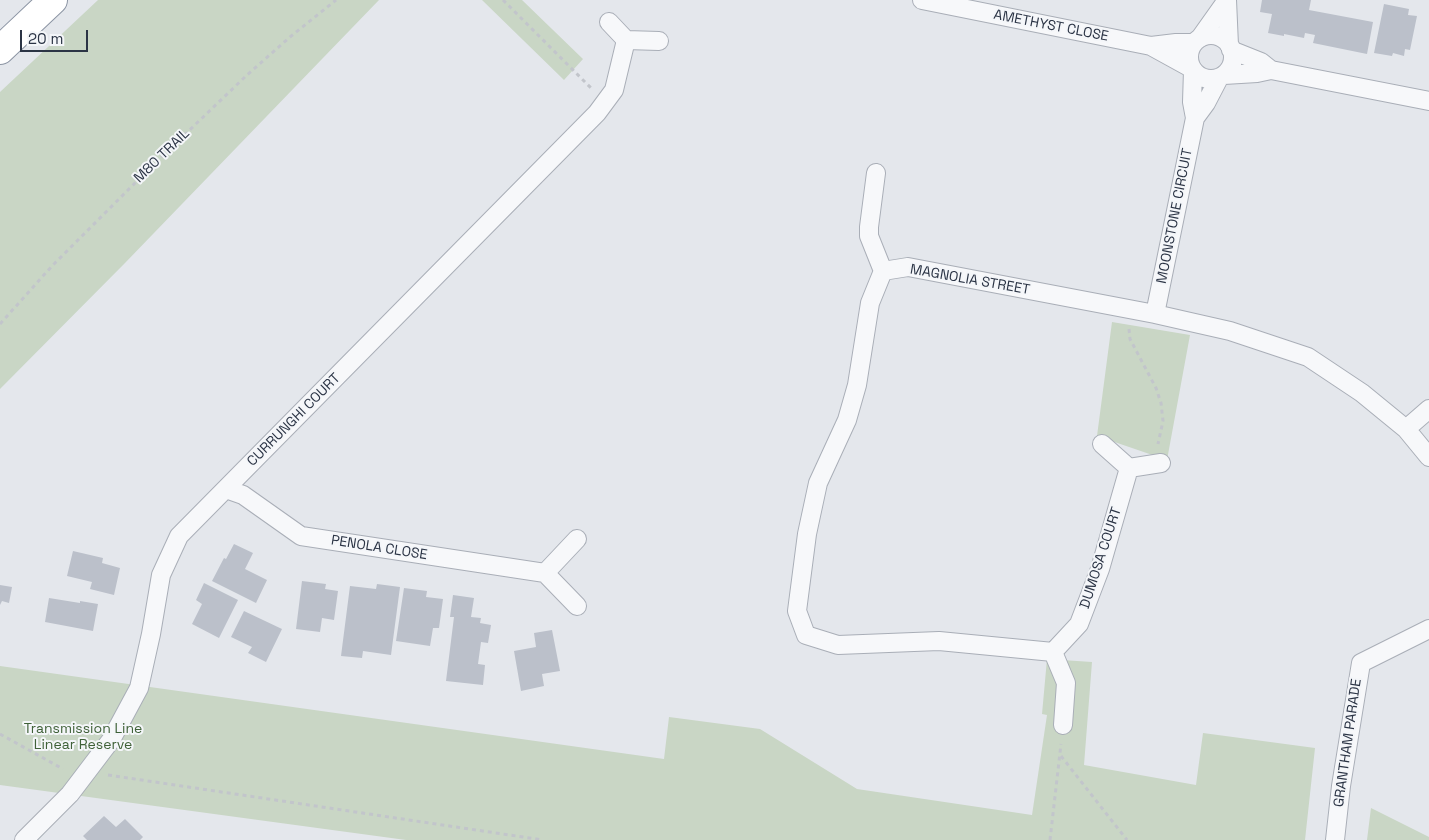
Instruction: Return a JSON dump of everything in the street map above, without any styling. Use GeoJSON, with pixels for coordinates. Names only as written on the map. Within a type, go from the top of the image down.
{"type":"FeatureCollection","features":[{"type":"Feature","properties":{"kind":"highway"},"geometry":{"type":"LineString","coordinates":[[0,50],[53,0]]}},
{"type":"Feature","properties":{"kind":"street","name":"AMETHYST CLOSE"},"geometry":{"type":"LineString","coordinates":[[922,0],[1151,46],[1192,69]]}},
{"type":"Feature","properties":{"kind":"street"},"geometry":{"type":"LineString","coordinates":[[1227,0],[1191,47],[1188,58],[1192,69],[1197,75],[1208,79],[1271,70],[1429,100]]}},
{"type":"Feature","properties":{"kind":"street"},"geometry":{"type":"LineString","coordinates":[[1221,77],[1231,66],[1232,59],[1227,0]]}},
{"type":"Feature","properties":{"kind":"street"},"geometry":{"type":"LineString","coordinates":[[609,22],[626,40],[658,40]]}},
{"type":"Feature","properties":{"kind":"street"},"geometry":{"type":"LineString","coordinates":[[1197,41],[1213,35],[1224,40],[1230,48],[1261,62],[1271,70]]}},
{"type":"Feature","properties":{"kind":"street","name":"CURRUNGHI COURT"},"geometry":{"type":"LineString","coordinates":[[24,840],[70,794],[111,740],[139,688],[161,575],[179,536],[597,113],[614,90],[626,40]]}},
{"type":"Feature","properties":{"kind":"street","name":"AMETHYST CLOSE"},"geometry":{"type":"LineString","coordinates":[[1151,46],[1197,41]]}},
{"type":"Feature","properties":{"kind":"street","name":"MOONSTONE CIRCUIT"},"geometry":{"type":"LineString","coordinates":[[1155,314],[1195,118],[1192,102],[1192,69]]}},
{"type":"Feature","properties":{"kind":"street","name":"MOONSTONE CIRCUIT"},"geometry":{"type":"LineString","coordinates":[[1195,118],[1206,104],[1221,77]]}},
{"type":"Feature","properties":{"kind":"street"},"geometry":{"type":"LineString","coordinates":[[876,173],[869,236],[884,271],[870,304],[857,385],[850,411],[818,483],[809,526],[797,611],[806,635],[838,645],[938,641],[1053,652],[1066,683],[1062,725]]}},
{"type":"Feature","properties":{"kind":"street","name":"MAGNOLIA STREET"},"geometry":{"type":"LineString","coordinates":[[884,271],[908,267],[1155,314],[1230,331],[1308,357],[1362,393],[1406,429],[1429,457]]}},
{"type":"Feature","properties":{"kind":"street"},"geometry":{"type":"LineString","coordinates":[[1406,429],[1429,409]]}},
{"type":"Feature","properties":{"kind":"street"},"geometry":{"type":"LineString","coordinates":[[1102,444],[1129,468],[1159,457]]}},
{"type":"Feature","properties":{"kind":"street","name":"DUMOSA COURT"},"geometry":{"type":"LineString","coordinates":[[1053,652],[1079,624],[1100,569],[1129,468]]}},
{"type":"Feature","properties":{"kind":"street","name":"PENOLA CLOSE"},"geometry":{"type":"LineString","coordinates":[[226,489],[243,495],[301,536],[545,573]]}},
{"type":"Feature","properties":{"kind":"street"},"geometry":{"type":"LineString","coordinates":[[577,606],[545,573],[578,539]]}},
{"type":"Feature","properties":{"kind":"street","name":"GRANTHAM PARADE"},"geometry":{"type":"LineString","coordinates":[[1335,840],[1341,786],[1360,662],[1429,629]]}},
{"type":"Feature","properties":{"kind":"path","name":"M80 TRAIL"},"geometry":{"type":"LineString","coordinates":[[0,324],[52,266],[150,167],[247,75],[336,0]]}},
{"type":"Feature","properties":{"kind":"path"},"geometry":{"type":"LineString","coordinates":[[503,0],[606,102]]}},
{"type":"Feature","properties":{"kind":"path"},"geometry":{"type":"LineString","coordinates":[[1130,324],[1130,339],[1156,388],[1161,403],[1163,421],[1159,457]]}},
{"type":"Feature","properties":{"kind":"path"},"geometry":{"type":"LineString","coordinates":[[1050,840],[1062,725]]}},
{"type":"Feature","properties":{"kind":"path"},"geometry":{"type":"LineString","coordinates":[[0,734],[70,774],[106,774],[543,840]]}},
{"type":"Feature","properties":{"kind":"path"},"geometry":{"type":"LineString","coordinates":[[1060,755],[1127,840]]}},
{"type":"Feature","properties":{"kind":"path"},"geometry":{"type":"LineString","coordinates":[[511,840],[513,836]]}},
{"type":"Feature","properties":{"kind":"green space"},"geometry":{"type":"Polygon","coordinates":[[[98,0],[379,0],[125,263],[0,389],[0,92],[98,0]]]}},
{"type":"Feature","properties":{"kind":"green space"},"geometry":{"type":"Polygon","coordinates":[[[482,0],[522,0],[583,59],[564,80],[482,0]]]}},
{"type":"Feature","properties":{"kind":"green space"},"geometry":{"type":"Polygon","coordinates":[[[1112,322],[1190,335],[1167,460],[1097,436],[1112,322]]]}},
{"type":"Feature","properties":{"kind":"green space","name":"Transmission Line Linear Reserve"},"geometry":{"type":"Polygon","coordinates":[[[1047,659],[1092,662],[1084,765],[1196,785],[1203,733],[1315,748],[1305,840],[406,840],[0,785],[0,666],[664,759],[669,717],[760,729],[857,789],[1032,815],[1047,715],[1042,714],[1047,659]]]}},
{"type":"Feature","properties":{"kind":"green space"},"geometry":{"type":"Polygon","coordinates":[[[1371,808],[1429,837],[1429,840],[1367,840],[1371,808]]]}},
{"type":"Feature","properties":{"kind":"building"},"geometry":{"type":"Polygon","coordinates":[[[1262,0],[1311,0],[1309,10],[1373,22],[1367,54],[1313,43],[1315,35],[1305,33],[1304,38],[1268,33],[1272,14],[1260,12],[1262,0]]]}},
{"type":"Feature","properties":{"kind":"building"},"geometry":{"type":"Polygon","coordinates":[[[1384,4],[1409,9],[1408,15],[1417,16],[1410,50],[1405,49],[1404,56],[1393,53],[1392,56],[1374,53],[1384,4]]]}},
{"type":"Feature","properties":{"kind":"building"},"geometry":{"type":"Polygon","coordinates":[[[234,544],[253,553],[245,569],[267,580],[256,603],[212,581],[234,544]]]}},
{"type":"Feature","properties":{"kind":"building"},"geometry":{"type":"Polygon","coordinates":[[[73,551],[103,558],[102,563],[120,568],[114,595],[90,589],[92,582],[67,576],[73,551]]]}},
{"type":"Feature","properties":{"kind":"building"},"geometry":{"type":"Polygon","coordinates":[[[302,581],[326,584],[325,589],[338,591],[334,620],[322,618],[320,632],[296,629],[302,581]]]}},
{"type":"Feature","properties":{"kind":"building"},"geometry":{"type":"Polygon","coordinates":[[[204,583],[238,600],[219,638],[192,624],[202,604],[196,600],[204,583]]]}},
{"type":"Feature","properties":{"kind":"building"},"geometry":{"type":"Polygon","coordinates":[[[377,584],[400,587],[391,655],[363,651],[362,658],[341,656],[350,586],[376,589],[377,584]]]}},
{"type":"Feature","properties":{"kind":"building"},"geometry":{"type":"Polygon","coordinates":[[[0,585],[12,587],[9,603],[2,601],[0,605],[0,585]]]}},
{"type":"Feature","properties":{"kind":"building"},"geometry":{"type":"Polygon","coordinates":[[[404,588],[427,591],[426,597],[443,599],[439,628],[433,628],[430,646],[396,641],[404,588]]]}},
{"type":"Feature","properties":{"kind":"building"},"geometry":{"type":"Polygon","coordinates":[[[453,595],[474,598],[471,617],[481,618],[480,623],[491,625],[488,643],[481,642],[478,664],[485,665],[483,685],[446,681],[454,617],[450,617],[453,595]]]}},
{"type":"Feature","properties":{"kind":"building"},"geometry":{"type":"Polygon","coordinates":[[[49,598],[98,604],[93,631],[45,622],[49,598]]]}},
{"type":"Feature","properties":{"kind":"building"},"geometry":{"type":"Polygon","coordinates":[[[244,611],[282,629],[266,662],[248,653],[252,647],[231,637],[244,611]]]}},
{"type":"Feature","properties":{"kind":"building"},"geometry":{"type":"Polygon","coordinates":[[[552,630],[560,671],[542,674],[544,686],[521,691],[514,651],[536,647],[534,633],[552,630]]]}},
{"type":"Feature","properties":{"kind":"building"},"geometry":{"type":"Polygon","coordinates":[[[104,816],[116,827],[125,819],[143,837],[140,840],[87,840],[83,836],[104,816]]]}}]}
